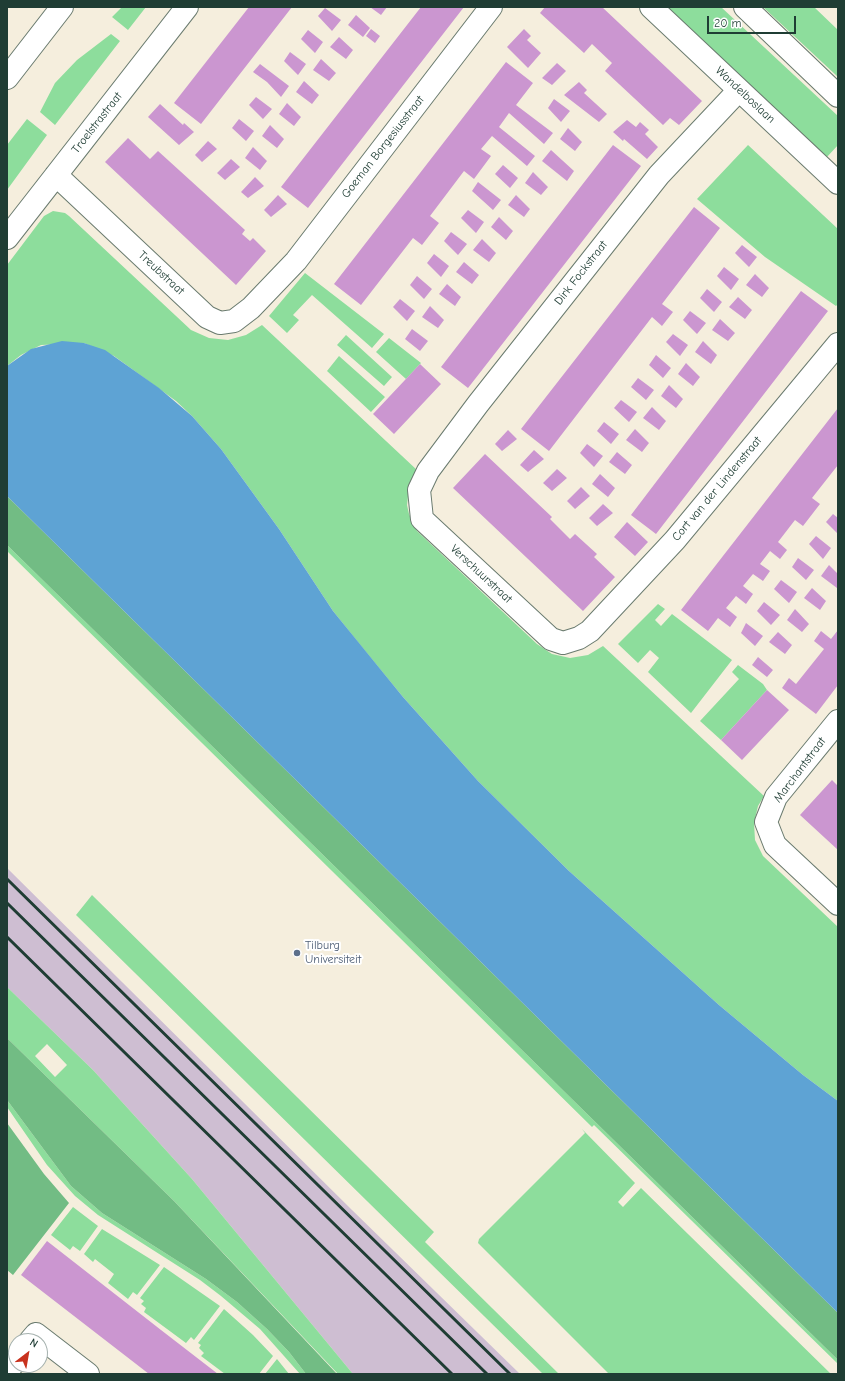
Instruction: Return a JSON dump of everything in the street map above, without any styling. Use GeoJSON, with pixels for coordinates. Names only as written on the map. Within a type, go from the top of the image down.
{"type":"FeatureCollection","features":[{"type":"Feature","properties":{"kind":"street"},"geometry":{"type":"LineString","coordinates":[[7,78],[62,7]]}},
{"type":"Feature","properties":{"kind":"street","name":"Troelstrastraat"},"geometry":{"type":"LineString","coordinates":[[7,238],[187,7]]}},
{"type":"Feature","properties":{"kind":"street","name":"Goeman Borgesiusstraat"},"geometry":{"type":"LineString","coordinates":[[274,286],[296,261],[491,7]]}},
{"type":"Feature","properties":{"kind":"street","name":"Wandelboslaan"},"geometry":{"type":"LineString","coordinates":[[651,7],[838,183]]}},
{"type":"Feature","properties":{"kind":"street"},"geometry":{"type":"LineString","coordinates":[[747,10],[838,96]]}},
{"type":"Feature","properties":{"kind":"street","name":"Dirk Fockstraat"},"geometry":{"type":"LineString","coordinates":[[432,465],[478,404],[659,175],[739,90]]}},
{"type":"Feature","properties":{"kind":"street","name":"Treubstraat"},"geometry":{"type":"LineString","coordinates":[[56,175],[207,317],[220,322],[234,321],[251,308],[274,286]]}},
{"type":"Feature","properties":{"kind":"street","name":"Cort van der Lindenstraat"},"geometry":{"type":"LineString","coordinates":[[590,631],[675,540],[838,344]]}},
{"type":"Feature","properties":{"kind":"street","name":"Verschuurstraat"},"geometry":{"type":"LineString","coordinates":[[432,465],[419,490],[422,519],[551,639],[563,643],[579,638],[590,631]]}},
{"type":"Feature","properties":{"kind":"street","name":"Marchantstraat"},"geometry":{"type":"LineString","coordinates":[[838,721],[776,797],[766,822],[775,845],[838,904]]}},
{"type":"Feature","properties":{"kind":"street"},"geometry":{"type":"LineString","coordinates":[[48,1343],[88,1374]]}},
{"type":"Feature","properties":{"kind":"shaded area"},"geometry":{"type":"Polygon","coordinates":[[[7,868],[352,1210],[520,1374],[353,1374],[192,1179],[93,1070],[7,987],[7,868]]]}},
{"type":"Feature","properties":{"kind":"green space"},"geometry":{"type":"Polygon","coordinates":[[[122,7],[146,7],[128,30],[112,17],[122,7]]]}},
{"type":"Feature","properties":{"kind":"green space"},"geometry":{"type":"Polygon","coordinates":[[[666,7],[721,7],[838,116],[838,145],[827,157],[666,7]]]}},
{"type":"Feature","properties":{"kind":"green space"},"geometry":{"type":"Polygon","coordinates":[[[763,7],[814,7],[838,30],[838,77],[763,7]]]}},
{"type":"Feature","properties":{"kind":"green space"},"geometry":{"type":"Polygon","coordinates":[[[111,34],[120,41],[55,125],[40,112],[55,83],[77,60],[111,34]]]}},
{"type":"Feature","properties":{"kind":"green space"},"geometry":{"type":"Polygon","coordinates":[[[27,119],[47,135],[7,190],[7,145],[27,119]]]}},
{"type":"Feature","properties":{"kind":"green space"},"geometry":{"type":"Polygon","coordinates":[[[748,145],[838,229],[838,304],[836,306],[765,257],[697,199],[748,145]]]}},
{"type":"Feature","properties":{"kind":"green space"},"geometry":{"type":"Polygon","coordinates":[[[53,211],[65,213],[69,216],[191,330],[209,338],[228,340],[246,335],[262,325],[417,470],[409,487],[407,505],[409,514],[417,531],[537,644],[552,654],[570,658],[588,655],[603,646],[764,796],[758,806],[754,823],[755,840],[763,856],[838,927],[838,1101],[803,1075],[719,1005],[569,871],[478,781],[403,697],[333,611],[279,529],[221,449],[192,416],[176,401],[114,356],[84,343],[41,345],[21,355],[7,366],[7,265],[44,216],[53,211]]]}},
{"type":"Feature","properties":{"kind":"green space"},"geometry":{"type":"Polygon","coordinates":[[[305,273],[384,334],[372,348],[312,295],[293,315],[299,320],[287,333],[269,316],[305,273]]]}},
{"type":"Feature","properties":{"kind":"green space"},"geometry":{"type":"Polygon","coordinates":[[[346,335],[392,377],[384,386],[337,345],[346,335]]]}},
{"type":"Feature","properties":{"kind":"green space"},"geometry":{"type":"Polygon","coordinates":[[[389,338],[421,363],[406,379],[376,352],[389,338]]]}},
{"type":"Feature","properties":{"kind":"green space"},"geometry":{"type":"Polygon","coordinates":[[[339,356],[385,397],[371,412],[327,371],[339,356]]]}},
{"type":"Feature","properties":{"kind":"green space"},"geometry":{"type":"Polygon","coordinates":[[[7,496],[838,1313],[838,1360],[7,545],[7,496]]]}},
{"type":"Feature","properties":{"kind":"green space"},"geometry":{"type":"Polygon","coordinates":[[[7,545],[838,1360],[838,1364],[594,1125],[592,1127],[7,551],[7,545]]]}},
{"type":"Feature","properties":{"kind":"green space"},"geometry":{"type":"Polygon","coordinates":[[[658,604],[665,609],[655,620],[661,626],[672,614],[732,660],[691,713],[648,672],[659,658],[650,650],[638,663],[618,644],[658,604]]]}},
{"type":"Feature","properties":{"kind":"green space"},"geometry":{"type":"Polygon","coordinates":[[[738,665],[763,684],[767,690],[721,740],[700,721],[739,679],[732,672],[738,665]]]}},
{"type":"Feature","properties":{"kind":"green space"},"geometry":{"type":"Polygon","coordinates":[[[92,895],[434,1232],[425,1242],[559,1374],[543,1374],[76,915],[92,895]]]}},
{"type":"Feature","properties":{"kind":"green space"},"geometry":{"type":"Polygon","coordinates":[[[7,987],[93,1070],[192,1179],[353,1374],[338,1374],[174,1201],[7,1038],[7,987]],[[47,1044],[35,1056],[55,1077],[67,1065],[47,1044]]]}},
{"type":"Feature","properties":{"kind":"green space"},"geometry":{"type":"Polygon","coordinates":[[[7,1038],[174,1201],[337,1374],[306,1374],[289,1352],[267,1329],[237,1302],[206,1279],[102,1213],[71,1186],[7,1100],[7,1038]]]}},
{"type":"Feature","properties":{"kind":"green space"},"geometry":{"type":"Polygon","coordinates":[[[7,1100],[71,1186],[102,1213],[206,1279],[237,1302],[267,1329],[289,1352],[306,1374],[300,1374],[260,1329],[221,1296],[200,1280],[98,1215],[75,1196],[47,1165],[7,1107],[7,1100]]]}},
{"type":"Feature","properties":{"kind":"green space"},"geometry":{"type":"Polygon","coordinates":[[[7,1123],[44,1174],[69,1203],[13,1275],[7,1270],[7,1123]]]}},
{"type":"Feature","properties":{"kind":"green space"},"geometry":{"type":"Polygon","coordinates":[[[582,1129],[635,1183],[618,1202],[623,1207],[641,1188],[831,1374],[609,1374],[478,1243],[479,1239],[585,1133],[582,1129]]]}},
{"type":"Feature","properties":{"kind":"green space"},"geometry":{"type":"Polygon","coordinates":[[[73,1207],[98,1226],[80,1251],[73,1246],[70,1250],[51,1235],[73,1207]]]}},
{"type":"Feature","properties":{"kind":"green space"},"geometry":{"type":"Polygon","coordinates":[[[102,1229],[160,1265],[137,1295],[133,1292],[128,1299],[108,1283],[114,1274],[95,1259],[93,1262],[84,1254],[102,1229]]]}},
{"type":"Feature","properties":{"kind":"green space"},"geometry":{"type":"Polygon","coordinates":[[[164,1267],[220,1306],[194,1340],[191,1337],[186,1343],[144,1312],[146,1308],[141,1304],[144,1301],[140,1298],[164,1267]]]}},
{"type":"Feature","properties":{"kind":"green space"},"geometry":{"type":"Polygon","coordinates":[[[224,1309],[253,1335],[273,1356],[259,1374],[225,1374],[201,1356],[204,1353],[199,1348],[201,1345],[198,1343],[224,1309]]]}},
{"type":"Feature","properties":{"kind":"green space"},"geometry":{"type":"Polygon","coordinates":[[[277,1359],[289,1374],[265,1374],[277,1359]]]}},
{"type":"Feature","properties":{"kind":"water"},"geometry":{"type":"Polygon","coordinates":[[[62,341],[84,343],[105,350],[159,388],[192,416],[221,449],[279,529],[333,611],[403,697],[478,781],[569,871],[719,1005],[803,1075],[838,1101],[838,1313],[7,496],[7,366],[31,349],[62,341]]]}},
{"type":"Feature","properties":{"kind":"building"},"geometry":{"type":"Polygon","coordinates":[[[249,7],[292,7],[201,124],[174,103],[249,7]]]}},
{"type":"Feature","properties":{"kind":"building"},"geometry":{"type":"Polygon","coordinates":[[[370,7],[387,7],[381,15],[370,7]]]}},
{"type":"Feature","properties":{"kind":"building"},"geometry":{"type":"Polygon","coordinates":[[[421,7],[464,7],[308,208],[281,187],[421,7]]]}},
{"type":"Feature","properties":{"kind":"building"},"geometry":{"type":"Polygon","coordinates":[[[545,7],[602,7],[702,101],[679,125],[670,118],[663,125],[605,71],[612,63],[592,44],[584,53],[540,13],[545,7]]]}},
{"type":"Feature","properties":{"kind":"building"},"geometry":{"type":"Polygon","coordinates":[[[325,8],[341,20],[332,31],[318,16],[325,8]]]}},
{"type":"Feature","properties":{"kind":"building"},"geometry":{"type":"Polygon","coordinates":[[[356,15],[370,28],[363,37],[348,25],[356,15]]]}},
{"type":"Feature","properties":{"kind":"building"},"geometry":{"type":"Polygon","coordinates":[[[371,29],[380,36],[375,43],[366,36],[371,29]]]}},
{"type":"Feature","properties":{"kind":"building"},"geometry":{"type":"Polygon","coordinates":[[[524,29],[531,36],[527,40],[541,53],[528,68],[507,47],[524,29]]]}},
{"type":"Feature","properties":{"kind":"building"},"geometry":{"type":"Polygon","coordinates":[[[308,30],[323,42],[315,53],[301,39],[308,30]]]}},
{"type":"Feature","properties":{"kind":"building"},"geometry":{"type":"Polygon","coordinates":[[[339,37],[353,50],[346,59],[330,47],[339,37]]]}},
{"type":"Feature","properties":{"kind":"building"},"geometry":{"type":"Polygon","coordinates":[[[290,52],[306,64],[298,75],[284,61],[290,52]]]}},
{"type":"Feature","properties":{"kind":"building"},"geometry":{"type":"Polygon","coordinates":[[[321,59],[336,73],[329,81],[313,70],[321,59]]]}},
{"type":"Feature","properties":{"kind":"building"},"geometry":{"type":"Polygon","coordinates":[[[506,62],[533,83],[516,105],[553,133],[544,144],[509,113],[499,127],[535,156],[527,166],[492,136],[481,149],[491,156],[474,179],[464,171],[430,216],[439,223],[422,245],[413,238],[361,305],[334,284],[506,62]]]}},
{"type":"Feature","properties":{"kind":"building"},"geometry":{"type":"Polygon","coordinates":[[[557,63],[566,71],[552,85],[542,78],[557,63]]]}},
{"type":"Feature","properties":{"kind":"building"},"geometry":{"type":"Polygon","coordinates":[[[260,64],[289,86],[281,97],[267,82],[253,72],[260,64]]]}},
{"type":"Feature","properties":{"kind":"building"},"geometry":{"type":"Polygon","coordinates":[[[304,81],[319,95],[312,104],[296,92],[304,81]]]}},
{"type":"Feature","properties":{"kind":"building"},"geometry":{"type":"Polygon","coordinates":[[[579,82],[587,90],[584,93],[607,114],[599,122],[564,95],[579,82]]]}},
{"type":"Feature","properties":{"kind":"building"},"geometry":{"type":"Polygon","coordinates":[[[256,97],[272,109],[263,119],[249,105],[256,97]]]}},
{"type":"Feature","properties":{"kind":"building"},"geometry":{"type":"Polygon","coordinates":[[[554,99],[570,111],[561,122],[548,108],[554,99]]]}},
{"type":"Feature","properties":{"kind":"building"},"geometry":{"type":"Polygon","coordinates":[[[287,103],[301,117],[294,126],[279,114],[287,103]]]}},
{"type":"Feature","properties":{"kind":"building"},"geometry":{"type":"Polygon","coordinates":[[[160,104],[183,125],[184,123],[194,132],[179,145],[148,117],[160,104]]]}},
{"type":"Feature","properties":{"kind":"building"},"geometry":{"type":"Polygon","coordinates":[[[239,119],[254,131],[246,141],[232,128],[239,119]]]}},
{"type":"Feature","properties":{"kind":"building"},"geometry":{"type":"Polygon","coordinates":[[[627,120],[636,127],[640,122],[649,130],[645,134],[658,147],[647,159],[624,139],[623,141],[613,132],[627,120]]]}},
{"type":"Feature","properties":{"kind":"building"},"geometry":{"type":"Polygon","coordinates":[[[270,125],[284,139],[277,148],[262,136],[270,125]]]}},
{"type":"Feature","properties":{"kind":"building"},"geometry":{"type":"Polygon","coordinates":[[[568,128],[582,142],[575,151],[560,139],[568,128]]]}},
{"type":"Feature","properties":{"kind":"building"},"geometry":{"type":"Polygon","coordinates":[[[128,138],[150,159],[158,151],[245,230],[242,234],[250,241],[253,238],[266,251],[236,285],[105,162],[128,138]]]}},
{"type":"Feature","properties":{"kind":"building"},"geometry":{"type":"Polygon","coordinates":[[[208,141],[217,149],[202,162],[195,155],[208,141]]]}},
{"type":"Feature","properties":{"kind":"building"},"geometry":{"type":"Polygon","coordinates":[[[613,145],[641,166],[468,388],[441,367],[613,145]]]}},
{"type":"Feature","properties":{"kind":"building"},"geometry":{"type":"Polygon","coordinates":[[[253,147],[267,161],[260,170],[245,158],[253,147]]]}},
{"type":"Feature","properties":{"kind":"building"},"geometry":{"type":"Polygon","coordinates":[[[551,150],[574,171],[567,181],[542,161],[551,150]]]}},
{"type":"Feature","properties":{"kind":"building"},"geometry":{"type":"Polygon","coordinates":[[[231,159],[240,167],[225,180],[217,173],[231,159]]]}},
{"type":"Feature","properties":{"kind":"building"},"geometry":{"type":"Polygon","coordinates":[[[503,165],[518,178],[510,188],[495,174],[503,165]]]}},
{"type":"Feature","properties":{"kind":"building"},"geometry":{"type":"Polygon","coordinates":[[[533,172],[548,187],[541,195],[525,183],[533,172]]]}},
{"type":"Feature","properties":{"kind":"building"},"geometry":{"type":"Polygon","coordinates":[[[255,177],[264,186],[248,198],[241,192],[255,177]]]}},
{"type":"Feature","properties":{"kind":"building"},"geometry":{"type":"Polygon","coordinates":[[[478,182],[501,200],[493,210],[472,191],[478,182]]]}},
{"type":"Feature","properties":{"kind":"building"},"geometry":{"type":"Polygon","coordinates":[[[278,195],[287,204],[271,217],[264,210],[278,195]]]}},
{"type":"Feature","properties":{"kind":"building"},"geometry":{"type":"Polygon","coordinates":[[[516,195],[530,209],[524,217],[508,205],[516,195]]]}},
{"type":"Feature","properties":{"kind":"building"},"geometry":{"type":"Polygon","coordinates":[[[694,207],[720,228],[662,304],[673,312],[662,326],[652,317],[549,451],[521,429],[694,207]]]}},
{"type":"Feature","properties":{"kind":"building"},"geometry":{"type":"Polygon","coordinates":[[[468,210],[484,222],[476,233],[461,218],[468,210]]]}},
{"type":"Feature","properties":{"kind":"building"},"geometry":{"type":"Polygon","coordinates":[[[499,217],[513,231],[506,240],[491,227],[499,217]]]}},
{"type":"Feature","properties":{"kind":"building"},"geometry":{"type":"Polygon","coordinates":[[[451,232],[467,244],[458,255],[444,241],[451,232]]]}},
{"type":"Feature","properties":{"kind":"building"},"geometry":{"type":"Polygon","coordinates":[[[482,239],[496,253],[489,262],[473,250],[482,239]]]}},
{"type":"Feature","properties":{"kind":"building"},"geometry":{"type":"Polygon","coordinates":[[[742,245],[757,257],[749,267],[735,253],[742,245]]]}},
{"type":"Feature","properties":{"kind":"building"},"geometry":{"type":"Polygon","coordinates":[[[434,254],[449,266],[441,277],[427,263],[434,254]]]}},
{"type":"Feature","properties":{"kind":"building"},"geometry":{"type":"Polygon","coordinates":[[[464,262],[479,275],[472,284],[456,272],[464,262]]]}},
{"type":"Feature","properties":{"kind":"building"},"geometry":{"type":"Polygon","coordinates":[[[724,267],[739,279],[731,290],[717,276],[724,267]]]}},
{"type":"Feature","properties":{"kind":"building"},"geometry":{"type":"Polygon","coordinates":[[[755,274],[769,288],[762,297],[746,285],[755,274]]]}},
{"type":"Feature","properties":{"kind":"building"},"geometry":{"type":"Polygon","coordinates":[[[417,276],[432,289],[424,299],[410,285],[417,276]]]}},
{"type":"Feature","properties":{"kind":"building"},"geometry":{"type":"Polygon","coordinates":[[[447,284],[461,297],[455,306],[439,294],[447,284]]]}},
{"type":"Feature","properties":{"kind":"building"},"geometry":{"type":"Polygon","coordinates":[[[707,289],[722,302],[714,312],[700,298],[707,289]]]}},
{"type":"Feature","properties":{"kind":"building"},"geometry":{"type":"Polygon","coordinates":[[[801,291],[828,311],[656,534],[631,515],[801,291]]]}},
{"type":"Feature","properties":{"kind":"building"},"geometry":{"type":"Polygon","coordinates":[[[738,297],[752,310],[745,319],[729,307],[738,297]]]}},
{"type":"Feature","properties":{"kind":"building"},"geometry":{"type":"Polygon","coordinates":[[[400,299],[415,311],[407,321],[393,307],[400,299]]]}},
{"type":"Feature","properties":{"kind":"building"},"geometry":{"type":"Polygon","coordinates":[[[430,306],[444,320],[438,328],[422,317],[430,306]]]}},
{"type":"Feature","properties":{"kind":"building"},"geometry":{"type":"Polygon","coordinates":[[[690,311],[706,323],[697,334],[683,320],[690,311]]]}},
{"type":"Feature","properties":{"kind":"building"},"geometry":{"type":"Polygon","coordinates":[[[720,319],[735,333],[728,341],[712,330],[720,319]]]}},
{"type":"Feature","properties":{"kind":"building"},"geometry":{"type":"Polygon","coordinates":[[[412,329],[428,341],[420,351],[405,339],[412,329]]]}},
{"type":"Feature","properties":{"kind":"building"},"geometry":{"type":"Polygon","coordinates":[[[673,334],[688,345],[680,356],[666,342],[673,334]]]}},
{"type":"Feature","properties":{"kind":"building"},"geometry":{"type":"Polygon","coordinates":[[[703,341],[717,355],[711,364],[695,352],[703,341]]]}},
{"type":"Feature","properties":{"kind":"building"},"geometry":{"type":"Polygon","coordinates":[[[656,355],[671,368],[663,378],[649,365],[656,355]]]}},
{"type":"Feature","properties":{"kind":"building"},"geometry":{"type":"Polygon","coordinates":[[[686,363],[700,377],[693,386],[678,374],[686,363]]]}},
{"type":"Feature","properties":{"kind":"building"},"geometry":{"type":"Polygon","coordinates":[[[420,364],[441,384],[394,434],[373,414],[420,364]]]}},
{"type":"Feature","properties":{"kind":"building"},"geometry":{"type":"Polygon","coordinates":[[[638,378],[654,390],[646,400],[631,387],[638,378]]]}},
{"type":"Feature","properties":{"kind":"building"},"geometry":{"type":"Polygon","coordinates":[[[669,385],[683,399],[676,408],[661,396],[669,385]]]}},
{"type":"Feature","properties":{"kind":"building"},"geometry":{"type":"Polygon","coordinates":[[[621,400],[637,412],[629,422],[614,408],[621,400]]]}},
{"type":"Feature","properties":{"kind":"building"},"geometry":{"type":"Polygon","coordinates":[[[652,407],[666,421],[659,430],[643,418],[652,407]]]}},
{"type":"Feature","properties":{"kind":"building"},"geometry":{"type":"Polygon","coordinates":[[[838,408],[838,465],[812,498],[820,504],[803,526],[795,520],[778,542],[787,550],[780,559],[770,551],[760,564],[770,571],[763,581],[753,574],[743,586],[753,594],[746,604],[736,596],[726,608],[737,617],[730,627],[718,618],[708,631],[681,610],[838,408]]]}},
{"type":"Feature","properties":{"kind":"building"},"geometry":{"type":"Polygon","coordinates":[[[604,422],[619,434],[611,444],[597,431],[604,422]]]}},
{"type":"Feature","properties":{"kind":"building"},"geometry":{"type":"Polygon","coordinates":[[[635,429],[649,443],[642,452],[626,440],[635,429]]]}},
{"type":"Feature","properties":{"kind":"building"},"geometry":{"type":"Polygon","coordinates":[[[508,430],[517,439],[502,451],[495,444],[508,430]]]}},
{"type":"Feature","properties":{"kind":"building"},"geometry":{"type":"Polygon","coordinates":[[[587,444],[603,456],[594,467],[580,453],[587,444]]]}},
{"type":"Feature","properties":{"kind":"building"},"geometry":{"type":"Polygon","coordinates":[[[534,450],[544,459],[528,472],[520,465],[534,450]]]}},
{"type":"Feature","properties":{"kind":"building"},"geometry":{"type":"Polygon","coordinates":[[[617,452],[632,465],[625,474],[609,462],[617,452]]]}},
{"type":"Feature","properties":{"kind":"building"},"geometry":{"type":"Polygon","coordinates":[[[485,454],[552,517],[550,519],[570,539],[575,534],[597,554],[594,557],[615,577],[583,611],[453,488],[485,454]]]}},
{"type":"Feature","properties":{"kind":"building"},"geometry":{"type":"Polygon","coordinates":[[[557,469],[567,478],[552,491],[543,483],[557,469]]]}},
{"type":"Feature","properties":{"kind":"building"},"geometry":{"type":"Polygon","coordinates":[[[600,474],[615,488],[608,497],[592,484],[600,474]]]}},
{"type":"Feature","properties":{"kind":"building"},"geometry":{"type":"Polygon","coordinates":[[[581,487],[590,496],[575,509],[567,501],[581,487]]]}},
{"type":"Feature","properties":{"kind":"building"},"geometry":{"type":"Polygon","coordinates":[[[603,504],[613,513],[597,526],[589,518],[603,504]]]}},
{"type":"Feature","properties":{"kind":"building"},"geometry":{"type":"Polygon","coordinates":[[[833,514],[838,518],[838,534],[826,522],[833,514]]]}},
{"type":"Feature","properties":{"kind":"building"},"geometry":{"type":"Polygon","coordinates":[[[627,522],[648,542],[635,556],[614,537],[627,522]]]}},
{"type":"Feature","properties":{"kind":"building"},"geometry":{"type":"Polygon","coordinates":[[[816,536],[831,548],[823,559],[809,544],[816,536]]]}},
{"type":"Feature","properties":{"kind":"building"},"geometry":{"type":"Polygon","coordinates":[[[798,558],[814,570],[806,580],[792,567],[798,558]]]}},
{"type":"Feature","properties":{"kind":"building"},"geometry":{"type":"Polygon","coordinates":[[[829,565],[838,574],[837,588],[821,576],[829,565]]]}},
{"type":"Feature","properties":{"kind":"building"},"geometry":{"type":"Polygon","coordinates":[[[781,580],[797,592],[789,603],[774,589],[781,580]]]}},
{"type":"Feature","properties":{"kind":"building"},"geometry":{"type":"Polygon","coordinates":[[[812,588],[826,601],[820,610],[804,598],[812,588]]]}},
{"type":"Feature","properties":{"kind":"building"},"geometry":{"type":"Polygon","coordinates":[[[764,602],[780,615],[771,625],[757,611],[764,602]]]}},
{"type":"Feature","properties":{"kind":"building"},"geometry":{"type":"Polygon","coordinates":[[[795,609],[809,624],[802,632],[787,620],[795,609]]]}},
{"type":"Feature","properties":{"kind":"building"},"geometry":{"type":"Polygon","coordinates":[[[746,623],[763,636],[755,646],[741,633],[746,623]]]}},
{"type":"Feature","properties":{"kind":"building"},"geometry":{"type":"Polygon","coordinates":[[[838,630],[838,685],[816,714],[782,688],[789,678],[796,684],[824,649],[814,641],[821,631],[831,639],[838,630]]]}},
{"type":"Feature","properties":{"kind":"building"},"geometry":{"type":"Polygon","coordinates":[[[778,632],[792,645],[785,654],[769,642],[778,632]]]}},
{"type":"Feature","properties":{"kind":"building"},"geometry":{"type":"Polygon","coordinates":[[[758,657],[773,670],[767,677],[752,665],[758,657]]]}},
{"type":"Feature","properties":{"kind":"building"},"geometry":{"type":"Polygon","coordinates":[[[767,690],[789,710],[742,760],[721,740],[767,690]]]}},
{"type":"Feature","properties":{"kind":"building"},"geometry":{"type":"Polygon","coordinates":[[[832,780],[838,786],[838,850],[800,815],[832,780]]]}},
{"type":"Feature","properties":{"kind":"building"},"geometry":{"type":"Polygon","coordinates":[[[47,1241],[218,1374],[149,1374],[21,1275],[47,1241]]]}},
{"type":"Feature","properties":{"kind":"railway"},"geometry":{"type":"LineString","coordinates":[[7,879],[510,1374]]}},
{"type":"Feature","properties":{"kind":"railway"},"geometry":{"type":"LineString","coordinates":[[7,903],[487,1374]]}},
{"type":"Feature","properties":{"kind":"railway"},"geometry":{"type":"LineString","coordinates":[[7,937],[452,1374]]}},
{"type":"Feature","properties":{"kind":"place","name":"Tilburg Universiteit"},"geometry":{"type":"Point","coordinates":[297,953]}}]}
